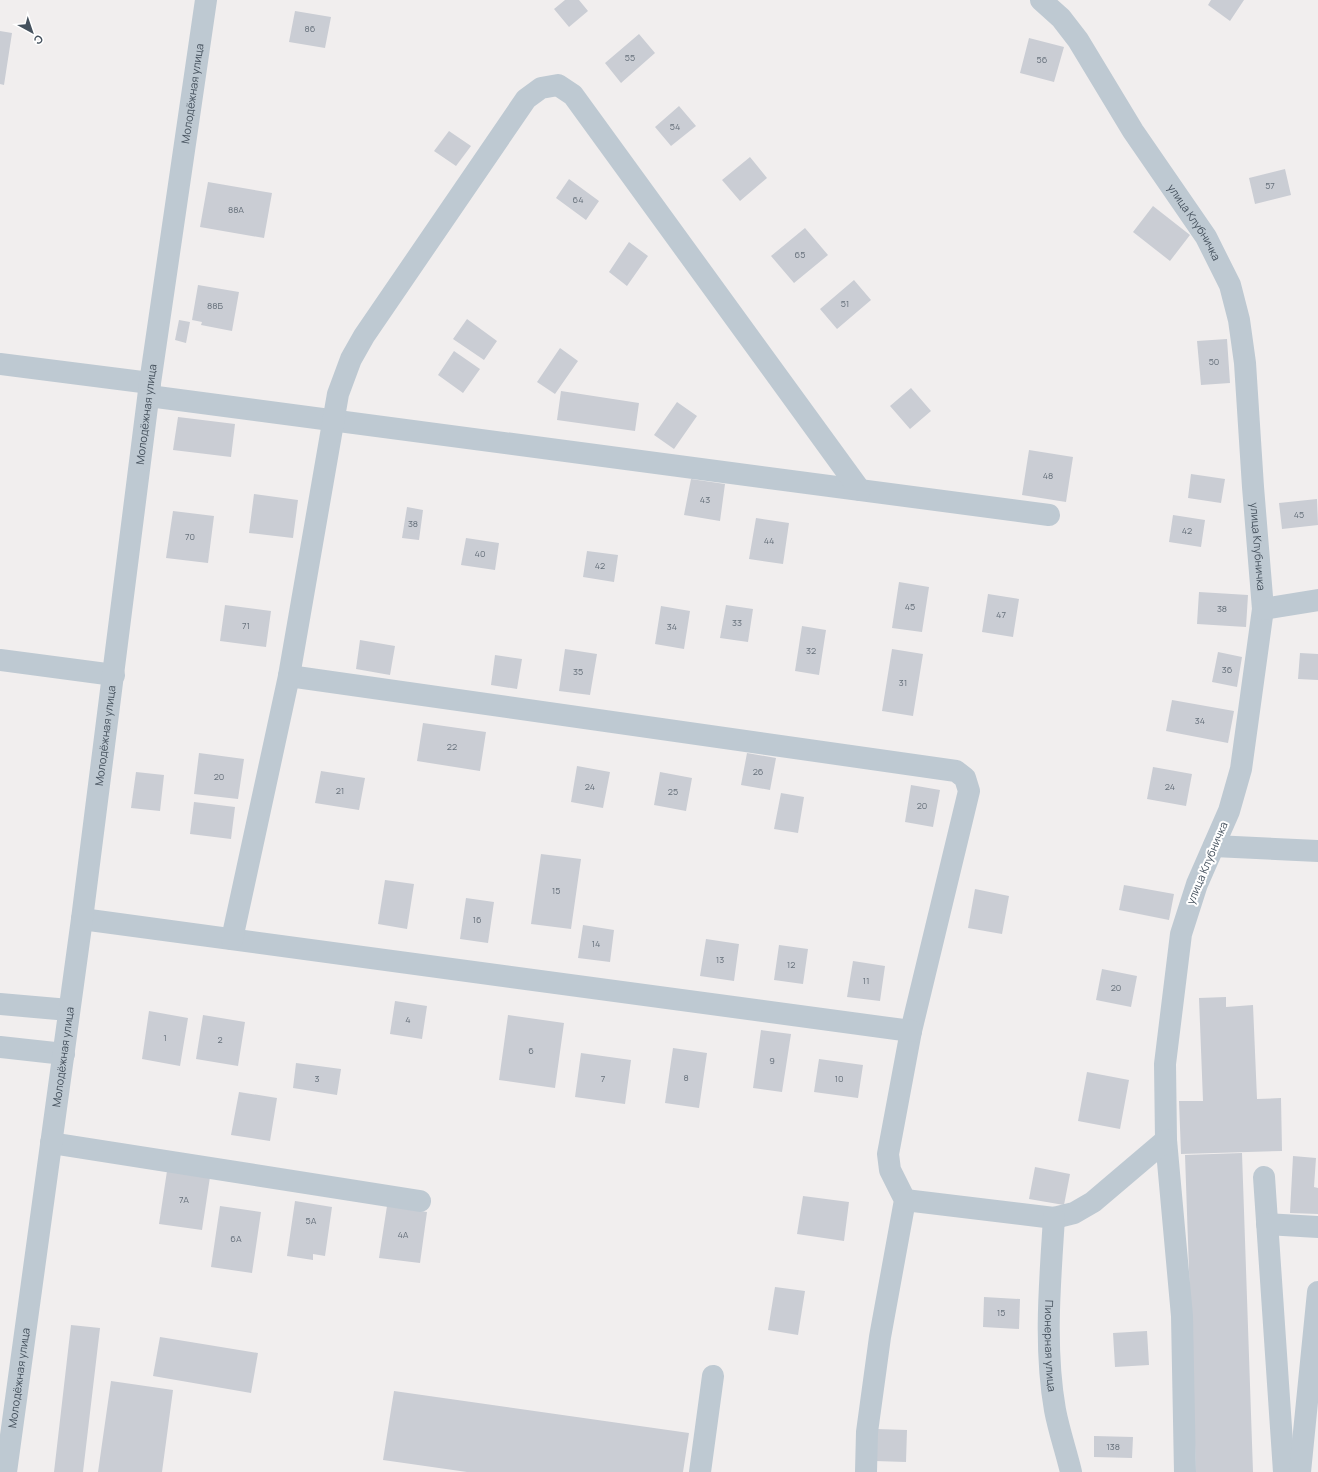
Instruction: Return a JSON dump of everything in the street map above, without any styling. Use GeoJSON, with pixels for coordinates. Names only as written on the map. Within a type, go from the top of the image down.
{"type":"FeatureCollection","features":[{"type":"Feature","properties":{"kind":"street","name":"Молодёжная улица"},"geometry":{"type":"LineString","coordinates":[[6,1472],[82,919],[150,390],[206,0]]}},
{"type":"Feature","properties":{"kind":"street","name":"улица Клубничка"},"geometry":{"type":"LineString","coordinates":[[1041,0],[1061,18],[1078,40],[1133,131],[1206,237],[1230,285],[1239,320],[1245,363],[1263,609],[1241,769],[1229,811],[1197,884],[1182,934],[1165,1064],[1166,1140],[1182,1316],[1184,1472]]}},
{"type":"Feature","properties":{"kind":"street"},"geometry":{"type":"LineString","coordinates":[[232,939],[289,676],[332,421],[338,394],[351,359],[364,336],[526,99],[541,88],[558,85],[573,96],[860,490]]}},
{"type":"Feature","properties":{"kind":"street"},"geometry":{"type":"LineString","coordinates":[[0,364],[332,421],[1049,515]]}},
{"type":"Feature","properties":{"kind":"street"},"geometry":{"type":"LineString","coordinates":[[1263,609],[1318,600]]}},
{"type":"Feature","properties":{"kind":"street"},"geometry":{"type":"LineString","coordinates":[[0,660],[114,675]]}},
{"type":"Feature","properties":{"kind":"street"},"geometry":{"type":"LineString","coordinates":[[289,676],[956,771],[965,778],[969,791],[911,1031],[888,1154],[890,1170],[905,1200],[878,1352],[867,1432],[866,1472]]}},
{"type":"Feature","properties":{"kind":"street"},"geometry":{"type":"LineString","coordinates":[[1214,846],[1318,851]]}},
{"type":"Feature","properties":{"kind":"street"},"geometry":{"type":"LineString","coordinates":[[82,919],[911,1031]]}},
{"type":"Feature","properties":{"kind":"street"},"geometry":{"type":"LineString","coordinates":[[0,1004],[69,1010]]}},
{"type":"Feature","properties":{"kind":"street"},"geometry":{"type":"LineString","coordinates":[[0,1047],[64,1054]]}},
{"type":"Feature","properties":{"kind":"street"},"geometry":{"type":"LineString","coordinates":[[905,1200],[1054,1218],[1074,1213],[1093,1202],[1166,1140]]}},
{"type":"Feature","properties":{"kind":"street"},"geometry":{"type":"LineString","coordinates":[[51,1143],[420,1202]]}},
{"type":"Feature","properties":{"kind":"street"},"geometry":{"type":"LineString","coordinates":[[1264,1177],[1284,1472]]}},
{"type":"Feature","properties":{"kind":"street","name":"Пионерная улица"},"geometry":{"type":"LineString","coordinates":[[1054,1218],[1049,1290],[1050,1371],[1055,1411],[1071,1472]]}},
{"type":"Feature","properties":{"kind":"street"},"geometry":{"type":"LineString","coordinates":[[1268,1224],[1318,1227]]}},
{"type":"Feature","properties":{"kind":"street"},"geometry":{"type":"LineString","coordinates":[[1300,1472],[1318,1292]]}},
{"type":"Feature","properties":{"kind":"street"},"geometry":{"type":"LineString","coordinates":[[700,1472],[713,1376]]}},
{"type":"Feature","properties":{"kind":"building"},"geometry":{"type":"Polygon","coordinates":[[[565,0],[579,0],[588,11],[569,27],[554,9],[565,0]]]}},
{"type":"Feature","properties":{"kind":"building"},"geometry":{"type":"Polygon","coordinates":[[[1211,0],[1244,0],[1230,21],[1208,5],[1211,0]]]}},
{"type":"Feature","properties":{"kind":"building"},"geometry":{"type":"Polygon","coordinates":[[[295,11],[331,17],[325,48],[289,42],[295,11]]]}},
{"type":"Feature","properties":{"kind":"building"},"geometry":{"type":"Polygon","coordinates":[[[0,31],[12,33],[4,85],[0,84],[0,31]]]}},
{"type":"Feature","properties":{"kind":"building"},"geometry":{"type":"Polygon","coordinates":[[[639,34],[655,53],[621,83],[605,63],[639,34]]]}},
{"type":"Feature","properties":{"kind":"building"},"geometry":{"type":"Polygon","coordinates":[[[1029,38],[1064,47],[1054,82],[1020,73],[1029,38]]]}},
{"type":"Feature","properties":{"kind":"building"},"geometry":{"type":"Polygon","coordinates":[[[679,106],[696,126],[671,146],[655,127],[679,106]]]}},
{"type":"Feature","properties":{"kind":"building"},"geometry":{"type":"Polygon","coordinates":[[[449,131],[471,146],[456,166],[434,151],[449,131]]]}},
{"type":"Feature","properties":{"kind":"building"},"geometry":{"type":"Polygon","coordinates":[[[750,157],[767,178],[740,201],[722,180],[750,157]]]}},
{"type":"Feature","properties":{"kind":"building"},"geometry":{"type":"Polygon","coordinates":[[[1285,169],[1291,195],[1255,204],[1249,178],[1285,169]]]}},
{"type":"Feature","properties":{"kind":"building"},"geometry":{"type":"Polygon","coordinates":[[[569,179],[599,201],[586,220],[556,198],[569,179]]]}},
{"type":"Feature","properties":{"kind":"building"},"geometry":{"type":"Polygon","coordinates":[[[208,182],[272,193],[264,238],[200,227],[208,182]]]}},
{"type":"Feature","properties":{"kind":"building"},"geometry":{"type":"Polygon","coordinates":[[[1153,206],[1190,235],[1170,261],[1133,232],[1153,206]]]}},
{"type":"Feature","properties":{"kind":"building"},"geometry":{"type":"Polygon","coordinates":[[[805,228],[828,255],[794,283],[771,256],[805,228]]]}},
{"type":"Feature","properties":{"kind":"building"},"geometry":{"type":"Polygon","coordinates":[[[629,242],[648,256],[627,286],[609,272],[629,242]]]}},
{"type":"Feature","properties":{"kind":"building"},"geometry":{"type":"Polygon","coordinates":[[[854,280],[871,300],[837,329],[820,309],[854,280]]]}},
{"type":"Feature","properties":{"kind":"building"},"geometry":{"type":"Polygon","coordinates":[[[198,285],[239,292],[232,331],[201,325],[202,322],[192,320],[198,285]]]}},
{"type":"Feature","properties":{"kind":"building"},"geometry":{"type":"Polygon","coordinates":[[[467,319],[497,341],[484,360],[453,339],[467,319]]]}},
{"type":"Feature","properties":{"kind":"building"},"geometry":{"type":"Polygon","coordinates":[[[179,320],[190,322],[186,343],[175,340],[179,320]]]}},
{"type":"Feature","properties":{"kind":"building"},"geometry":{"type":"Polygon","coordinates":[[[1227,339],[1230,383],[1201,385],[1197,341],[1227,339]]]}},
{"type":"Feature","properties":{"kind":"building"},"geometry":{"type":"Polygon","coordinates":[[[560,348],[578,361],[555,394],[537,382],[560,348]]]}},
{"type":"Feature","properties":{"kind":"building"},"geometry":{"type":"Polygon","coordinates":[[[454,351],[480,369],[463,393],[438,375],[454,351]]]}},
{"type":"Feature","properties":{"kind":"building"},"geometry":{"type":"Polygon","coordinates":[[[911,388],[931,411],[910,429],[890,406],[911,388]]]}},
{"type":"Feature","properties":{"kind":"building"},"geometry":{"type":"Polygon","coordinates":[[[561,391],[639,403],[635,431],[557,420],[561,391]]]}},
{"type":"Feature","properties":{"kind":"building"},"geometry":{"type":"Polygon","coordinates":[[[677,402],[697,416],[674,449],[654,435],[677,402]]]}},
{"type":"Feature","properties":{"kind":"building"},"geometry":{"type":"Polygon","coordinates":[[[178,417],[235,424],[231,457],[173,450],[178,417]]]}},
{"type":"Feature","properties":{"kind":"building"},"geometry":{"type":"Polygon","coordinates":[[[1029,450],[1073,457],[1066,502],[1022,495],[1029,450]]]}},
{"type":"Feature","properties":{"kind":"building"},"geometry":{"type":"Polygon","coordinates":[[[1191,474],[1225,479],[1221,503],[1188,498],[1191,474]]]}},
{"type":"Feature","properties":{"kind":"building"},"geometry":{"type":"Polygon","coordinates":[[[691,479],[725,484],[720,521],[684,515],[691,479]]]}},
{"type":"Feature","properties":{"kind":"building"},"geometry":{"type":"Polygon","coordinates":[[[254,494],[298,500],[293,538],[249,533],[254,494]]]}},
{"type":"Feature","properties":{"kind":"building"},"geometry":{"type":"Polygon","coordinates":[[[1317,499],[1318,525],[1282,529],[1279,503],[1317,499]]]}},
{"type":"Feature","properties":{"kind":"building"},"geometry":{"type":"Polygon","coordinates":[[[407,507],[423,510],[419,540],[402,538],[407,507]]]}},
{"type":"Feature","properties":{"kind":"building"},"geometry":{"type":"Polygon","coordinates":[[[173,511],[214,516],[208,563],[166,558],[173,511]]]}},
{"type":"Feature","properties":{"kind":"building"},"geometry":{"type":"Polygon","coordinates":[[[1173,515],[1205,520],[1201,547],[1169,542],[1173,515]]]}},
{"type":"Feature","properties":{"kind":"building"},"geometry":{"type":"Polygon","coordinates":[[[756,518],[789,523],[783,564],[749,559],[756,518]]]}},
{"type":"Feature","properties":{"kind":"building"},"geometry":{"type":"Polygon","coordinates":[[[466,538],[499,543],[495,570],[461,565],[466,538]]]}},
{"type":"Feature","properties":{"kind":"building"},"geometry":{"type":"Polygon","coordinates":[[[587,551],[618,555],[614,582],[583,577],[587,551]]]}},
{"type":"Feature","properties":{"kind":"building"},"geometry":{"type":"Polygon","coordinates":[[[899,582],[929,587],[922,632],[892,628],[899,582]]]}},
{"type":"Feature","properties":{"kind":"building"},"geometry":{"type":"Polygon","coordinates":[[[1199,592],[1248,595],[1246,627],[1197,624],[1199,592]]]}},
{"type":"Feature","properties":{"kind":"building"},"geometry":{"type":"Polygon","coordinates":[[[988,594],[1019,599],[1013,637],[982,632],[988,594]]]}},
{"type":"Feature","properties":{"kind":"building"},"geometry":{"type":"Polygon","coordinates":[[[225,605],[271,611],[266,647],[220,641],[225,605]]]}},
{"type":"Feature","properties":{"kind":"building"},"geometry":{"type":"Polygon","coordinates":[[[726,605],[753,609],[748,642],[720,638],[726,605]]]}},
{"type":"Feature","properties":{"kind":"building"},"geometry":{"type":"Polygon","coordinates":[[[661,606],[690,611],[684,649],[655,644],[661,606]]]}},
{"type":"Feature","properties":{"kind":"building"},"geometry":{"type":"Polygon","coordinates":[[[802,626],[826,630],[819,675],[795,671],[802,626]]]}},
{"type":"Feature","properties":{"kind":"building"},"geometry":{"type":"Polygon","coordinates":[[[360,640],[395,646],[390,675],[356,669],[360,640]]]}},
{"type":"Feature","properties":{"kind":"building"},"geometry":{"type":"Polygon","coordinates":[[[565,649],[597,654],[590,695],[559,691],[565,649]]]}},
{"type":"Feature","properties":{"kind":"building"},"geometry":{"type":"Polygon","coordinates":[[[892,649],[923,654],[913,716],[882,711],[892,649]]]}},
{"type":"Feature","properties":{"kind":"building"},"geometry":{"type":"Polygon","coordinates":[[[1218,652],[1242,657],[1237,687],[1212,682],[1218,652]]]}},
{"type":"Feature","properties":{"kind":"building"},"geometry":{"type":"Polygon","coordinates":[[[1300,653],[1318,654],[1318,680],[1298,679],[1300,653]]]}},
{"type":"Feature","properties":{"kind":"building"},"geometry":{"type":"Polygon","coordinates":[[[495,655],[522,659],[517,689],[491,685],[495,655]]]}},
{"type":"Feature","properties":{"kind":"building"},"geometry":{"type":"Polygon","coordinates":[[[1172,700],[1234,711],[1228,743],[1166,731],[1172,700]]]}},
{"type":"Feature","properties":{"kind":"building"},"geometry":{"type":"Polygon","coordinates":[[[423,723],[486,732],[480,771],[417,761],[423,723]]]}},
{"type":"Feature","properties":{"kind":"building"},"geometry":{"type":"Polygon","coordinates":[[[199,753],[244,759],[238,799],[194,794],[199,753]]]}},
{"type":"Feature","properties":{"kind":"building"},"geometry":{"type":"Polygon","coordinates":[[[747,753],[776,758],[770,790],[741,785],[747,753]]]}},
{"type":"Feature","properties":{"kind":"building"},"geometry":{"type":"Polygon","coordinates":[[[577,766],[610,772],[603,808],[571,802],[577,766]]]}},
{"type":"Feature","properties":{"kind":"building"},"geometry":{"type":"Polygon","coordinates":[[[1153,767],[1192,774],[1186,806],[1147,799],[1153,767]]]}},
{"type":"Feature","properties":{"kind":"building"},"geometry":{"type":"Polygon","coordinates":[[[321,771],[365,778],[359,810],[315,803],[321,771]]]}},
{"type":"Feature","properties":{"kind":"building"},"geometry":{"type":"Polygon","coordinates":[[[136,772],[164,775],[160,811],[131,808],[136,772]]]}},
{"type":"Feature","properties":{"kind":"building"},"geometry":{"type":"Polygon","coordinates":[[[660,772],[692,778],[686,811],[654,805],[660,772]]]}},
{"type":"Feature","properties":{"kind":"building"},"geometry":{"type":"Polygon","coordinates":[[[911,785],[940,790],[933,827],[905,822],[911,785]]]}},
{"type":"Feature","properties":{"kind":"building"},"geometry":{"type":"Polygon","coordinates":[[[781,793],[804,797],[798,833],[774,829],[781,793]]]}},
{"type":"Feature","properties":{"kind":"building"},"geometry":{"type":"Polygon","coordinates":[[[194,802],[235,807],[231,839],[190,834],[194,802]]]}},
{"type":"Feature","properties":{"kind":"building"},"geometry":{"type":"Polygon","coordinates":[[[541,854],[581,859],[571,929],[531,924],[541,854]]]}},
{"type":"Feature","properties":{"kind":"building"},"geometry":{"type":"Polygon","coordinates":[[[385,880],[414,884],[407,929],[378,924],[385,880]]]}},
{"type":"Feature","properties":{"kind":"building"},"geometry":{"type":"Polygon","coordinates":[[[1124,885],[1174,894],[1169,920],[1119,910],[1124,885]]]}},
{"type":"Feature","properties":{"kind":"building"},"geometry":{"type":"Polygon","coordinates":[[[975,889],[1009,896],[1002,934],[968,928],[975,889]]]}},
{"type":"Feature","properties":{"kind":"building"},"geometry":{"type":"Polygon","coordinates":[[[466,898],[494,902],[488,943],[460,939],[466,898]]]}},
{"type":"Feature","properties":{"kind":"building"},"geometry":{"type":"Polygon","coordinates":[[[583,925],[614,930],[610,962],[578,958],[583,925]]]}},
{"type":"Feature","properties":{"kind":"building"},"geometry":{"type":"Polygon","coordinates":[[[706,939],[739,944],[734,981],[700,976],[706,939]]]}},
{"type":"Feature","properties":{"kind":"building"},"geometry":{"type":"Polygon","coordinates":[[[779,945],[808,949],[803,984],[774,980],[779,945]]]}},
{"type":"Feature","properties":{"kind":"building"},"geometry":{"type":"Polygon","coordinates":[[[853,961],[885,966],[880,1001],[847,997],[853,961]]]}},
{"type":"Feature","properties":{"kind":"building"},"geometry":{"type":"Polygon","coordinates":[[[1102,969],[1137,976],[1131,1007],[1096,1000],[1102,969]]]}},
{"type":"Feature","properties":{"kind":"building"},"geometry":{"type":"Polygon","coordinates":[[[1226,997],[1226,1007],[1253,1005],[1257,1099],[1281,1098],[1282,1151],[1181,1154],[1179,1101],[1203,1101],[1199,998],[1226,997]]]}},
{"type":"Feature","properties":{"kind":"building"},"geometry":{"type":"Polygon","coordinates":[[[395,1001],[427,1006],[422,1039],[390,1034],[395,1001]]]}},
{"type":"Feature","properties":{"kind":"building"},"geometry":{"type":"Polygon","coordinates":[[[149,1011],[188,1018],[180,1066],[142,1059],[149,1011]]]}},
{"type":"Feature","properties":{"kind":"building"},"geometry":{"type":"Polygon","coordinates":[[[203,1015],[245,1022],[238,1066],[196,1059],[203,1015]]]}},
{"type":"Feature","properties":{"kind":"building"},"geometry":{"type":"Polygon","coordinates":[[[508,1015],[564,1023],[555,1088],[499,1080],[508,1015]]]}},
{"type":"Feature","properties":{"kind":"building"},"geometry":{"type":"Polygon","coordinates":[[[761,1030],[791,1034],[782,1092],[753,1088],[761,1030]]]}},
{"type":"Feature","properties":{"kind":"building"},"geometry":{"type":"Polygon","coordinates":[[[673,1048],[707,1053],[699,1108],[665,1103],[673,1048]]]}},
{"type":"Feature","properties":{"kind":"building"},"geometry":{"type":"Polygon","coordinates":[[[581,1053],[631,1060],[625,1104],[575,1097],[581,1053]]]}},
{"type":"Feature","properties":{"kind":"building"},"geometry":{"type":"Polygon","coordinates":[[[819,1059],[863,1065],[858,1098],[814,1092],[819,1059]]]}},
{"type":"Feature","properties":{"kind":"building"},"geometry":{"type":"Polygon","coordinates":[[[296,1063],[341,1069],[337,1095],[293,1088],[296,1063]]]}},
{"type":"Feature","properties":{"kind":"building"},"geometry":{"type":"Polygon","coordinates":[[[1087,1072],[1129,1080],[1120,1129],[1078,1121],[1087,1072]]]}},
{"type":"Feature","properties":{"kind":"building"},"geometry":{"type":"Polygon","coordinates":[[[239,1092],[277,1098],[270,1141],[231,1135],[239,1092]]]}},
{"type":"Feature","properties":{"kind":"building"},"geometry":{"type":"Polygon","coordinates":[[[1242,1153],[1253,1472],[1196,1472],[1185,1155],[1242,1153]]]}},
{"type":"Feature","properties":{"kind":"building"},"geometry":{"type":"Polygon","coordinates":[[[1293,1156],[1316,1158],[1314,1187],[1318,1188],[1318,1214],[1290,1213],[1293,1156]]]}},
{"type":"Feature","properties":{"kind":"building"},"geometry":{"type":"Polygon","coordinates":[[[1035,1167],[1070,1174],[1064,1205],[1029,1199],[1035,1167]]]}},
{"type":"Feature","properties":{"kind":"building"},"geometry":{"type":"Polygon","coordinates":[[[167,1171],[210,1177],[202,1230],[159,1224],[167,1171]]]}},
{"type":"Feature","properties":{"kind":"building"},"geometry":{"type":"Polygon","coordinates":[[[803,1196],[849,1202],[844,1241],[797,1234],[803,1196]]]}},
{"type":"Feature","properties":{"kind":"building"},"geometry":{"type":"Polygon","coordinates":[[[295,1201],[332,1207],[325,1256],[313,1254],[313,1260],[287,1256],[295,1201]]]}},
{"type":"Feature","properties":{"kind":"building"},"geometry":{"type":"Polygon","coordinates":[[[220,1206],[261,1212],[252,1273],[211,1267],[220,1206]]]}},
{"type":"Feature","properties":{"kind":"building"},"geometry":{"type":"Polygon","coordinates":[[[387,1206],[427,1212],[420,1263],[379,1258],[387,1206]]]}},
{"type":"Feature","properties":{"kind":"building"},"geometry":{"type":"Polygon","coordinates":[[[775,1287],[805,1291],[798,1335],[768,1330],[775,1287]]]}},
{"type":"Feature","properties":{"kind":"building"},"geometry":{"type":"Polygon","coordinates":[[[984,1297],[1020,1299],[1019,1329],[983,1327],[984,1297]]]}},
{"type":"Feature","properties":{"kind":"building"},"geometry":{"type":"Polygon","coordinates":[[[71,1325],[100,1328],[83,1472],[54,1472],[71,1325]]]}},
{"type":"Feature","properties":{"kind":"building"},"geometry":{"type":"Polygon","coordinates":[[[1147,1331],[1149,1365],[1115,1367],[1113,1333],[1147,1331]]]}},
{"type":"Feature","properties":{"kind":"building"},"geometry":{"type":"Polygon","coordinates":[[[160,1337],[258,1353],[251,1393],[153,1376],[160,1337]]]}},
{"type":"Feature","properties":{"kind":"building"},"geometry":{"type":"Polygon","coordinates":[[[111,1381],[173,1390],[162,1472],[98,1472],[111,1381]]]}},
{"type":"Feature","properties":{"kind":"building"},"geometry":{"type":"Polygon","coordinates":[[[394,1391],[689,1433],[683,1472],[467,1472],[383,1460],[394,1391]]]}},
{"type":"Feature","properties":{"kind":"building"},"geometry":{"type":"Polygon","coordinates":[[[876,1429],[907,1430],[906,1462],[875,1461],[876,1429]]]}},
{"type":"Feature","properties":{"kind":"building"},"geometry":{"type":"Polygon","coordinates":[[[1094,1436],[1133,1437],[1132,1458],[1094,1457],[1094,1436]]]}}]}
